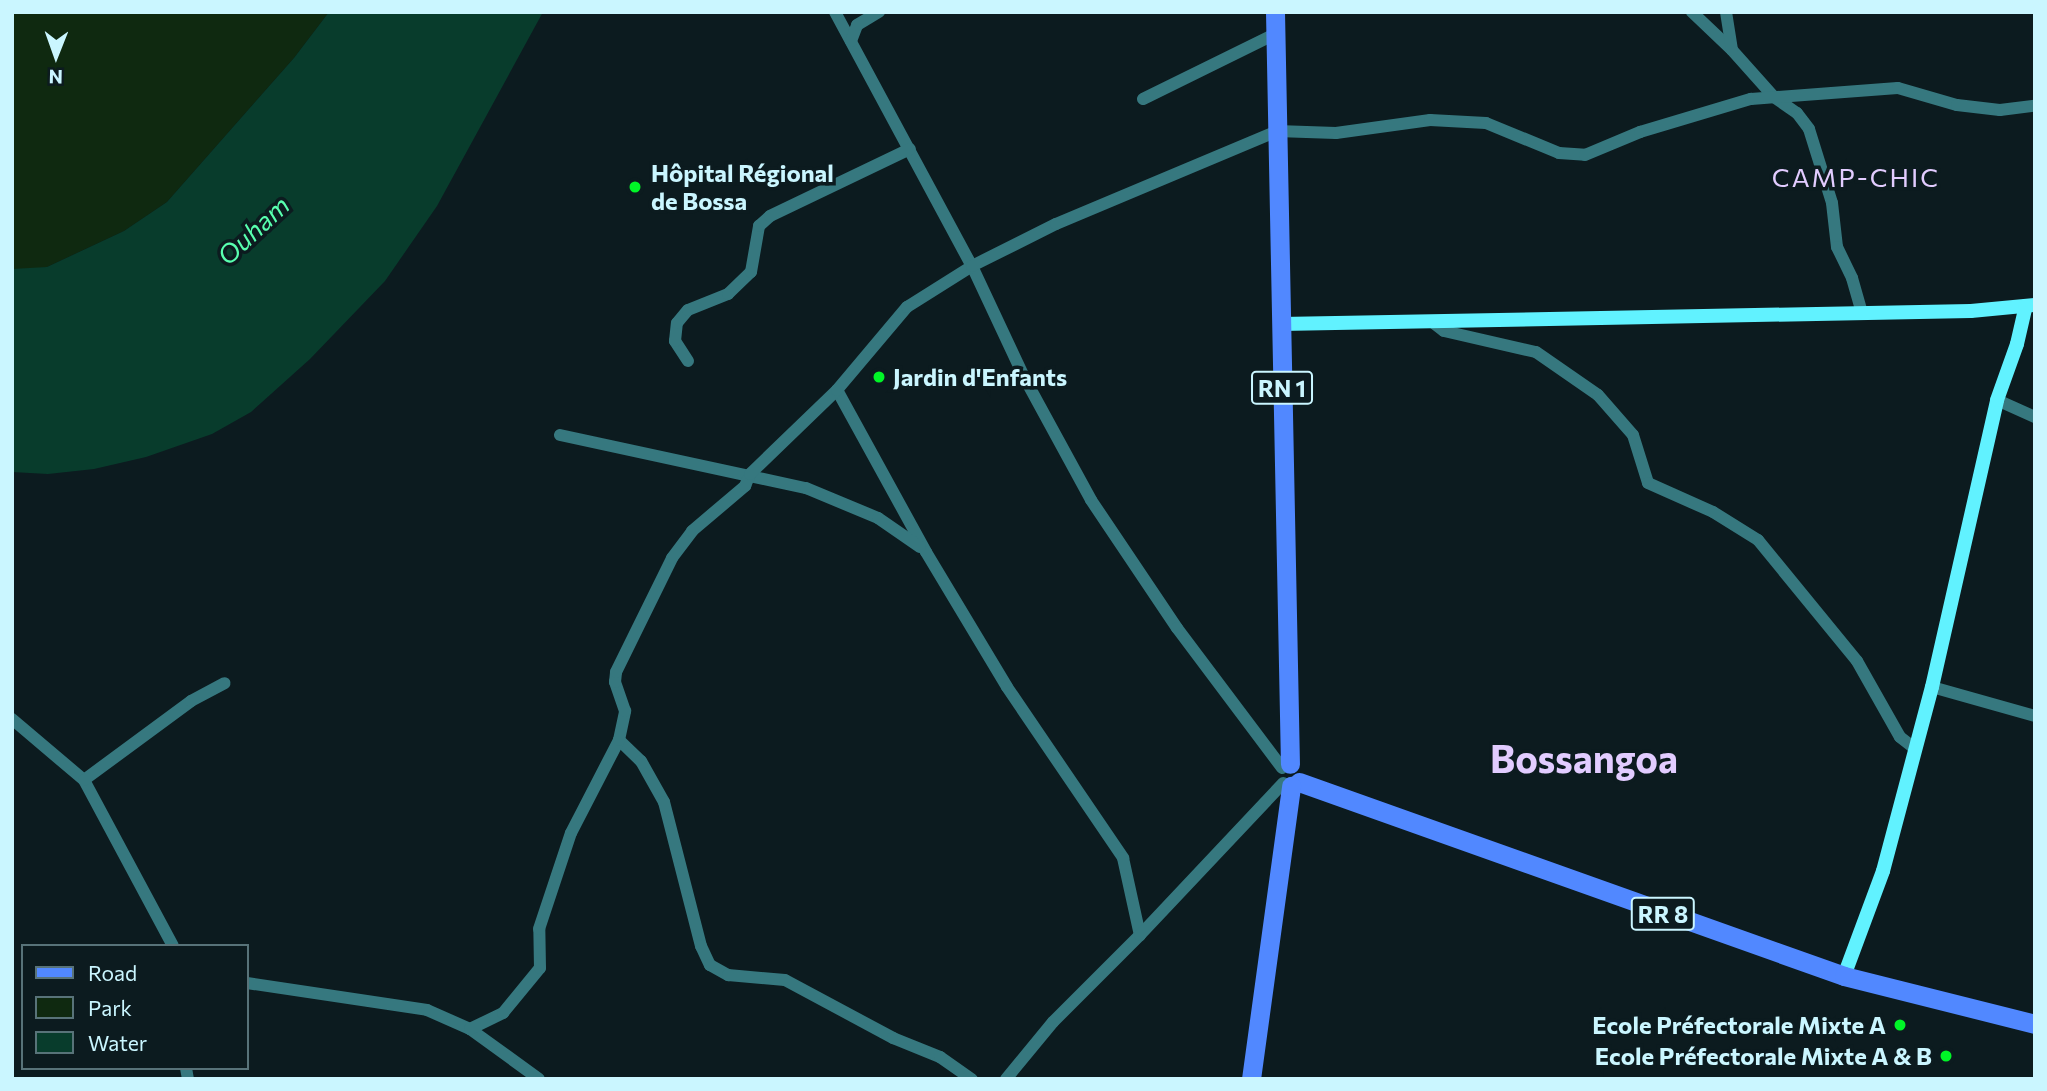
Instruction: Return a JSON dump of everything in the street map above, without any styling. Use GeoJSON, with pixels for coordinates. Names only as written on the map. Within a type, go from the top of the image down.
{"type":"FeatureCollection","features":[{"type":"Feature","properties":{"kind":"main road","name":"RN 1"},"geometry":{"type":"LineString","coordinates":[[1251,1079],[1289,777],[1275,12]]}},
{"type":"Feature","properties":{"kind":"main road","name":"RR 8"},"geometry":{"type":"LineString","coordinates":[[1289,777],[1844,976],[2035,1024]]}},
{"type":"Feature","properties":{"kind":"street"},"geometry":{"type":"LineString","coordinates":[[835,12],[972,266],[1024,377],[1091,500],[1177,628],[1289,777],[1140,935],[1053,1021],[1009,1077]]}},
{"type":"Feature","properties":{"kind":"street"},"geometry":{"type":"LineString","coordinates":[[851,41],[857,25],[879,12]]}},
{"type":"Feature","properties":{"kind":"street"},"geometry":{"type":"LineString","coordinates":[[1692,12],[1732,50],[1774,97],[1797,113],[1809,129],[1832,203],[1837,247],[1852,278],[1862,313]]}},
{"type":"Feature","properties":{"kind":"street"},"geometry":{"type":"LineString","coordinates":[[1726,12],[1732,50]]}},
{"type":"Feature","properties":{"kind":"street"},"geometry":{"type":"LineString","coordinates":[[1143,99],[1275,33]]}},
{"type":"Feature","properties":{"kind":"street"},"geometry":{"type":"LineString","coordinates":[[470,1029],[503,1013],[540,968],[539,929],[571,833],[619,740],[625,711],[615,682],[616,672],[672,558],[692,531],[745,486],[750,474],[837,390],[907,307],[972,266],[1056,224],[1277,131],[1335,133],[1430,120],[1486,123],[1559,153],[1585,155],[1640,132],[1751,99],[1898,88],[1957,105],[2000,110],[2035,106]]}},
{"type":"Feature","properties":{"kind":"street"},"geometry":{"type":"LineString","coordinates":[[688,361],[675,341],[677,323],[688,310],[728,294],[751,272],[759,226],[769,216],[910,149]]}},
{"type":"Feature","properties":{"kind":"street"},"geometry":{"type":"LineString","coordinates":[[1281,324],[1971,311],[2030,305],[1997,400],[1931,687],[1882,871],[1844,976]]}},
{"type":"Feature","properties":{"kind":"street"},"geometry":{"type":"LineString","coordinates":[[1431,321],[1444,331],[1536,352],[1598,395],[1633,435],[1648,483],[1713,512],[1758,540],[1857,661],[1899,737],[1914,748]]}},
{"type":"Feature","properties":{"kind":"street"},"geometry":{"type":"LineString","coordinates":[[837,390],[926,552],[1007,687],[1122,858],[1140,935]]}},
{"type":"Feature","properties":{"kind":"street"},"geometry":{"type":"LineString","coordinates":[[1997,400],[2035,417]]}},
{"type":"Feature","properties":{"kind":"street"},"geometry":{"type":"LineString","coordinates":[[561,435],[806,488],[878,518],[926,552]]}},
{"type":"Feature","properties":{"kind":"street"},"geometry":{"type":"LineString","coordinates":[[84,780],[191,701],[225,683]]}},
{"type":"Feature","properties":{"kind":"street"},"geometry":{"type":"LineString","coordinates":[[1931,687],[2035,716]]}},
{"type":"Feature","properties":{"kind":"street"},"geometry":{"type":"LineString","coordinates":[[12,719],[84,780],[172,944]]}},
{"type":"Feature","properties":{"kind":"street"},"geometry":{"type":"LineString","coordinates":[[619,740],[641,761],[664,802],[701,946],[710,965],[728,975],[785,980],[893,1038],[940,1057],[972,1079]]}},
{"type":"Feature","properties":{"kind":"street"},"geometry":{"type":"LineString","coordinates":[[248,983],[427,1010],[470,1029],[539,1079]]}},
{"type":"Feature","properties":{"kind":"green space"},"geometry":{"type":"Polygon","coordinates":[[[12,12],[329,12],[294,58],[167,202],[124,231],[47,267],[24,270],[12,269],[12,12]]]}},
{"type":"Feature","properties":{"kind":"water","name":"Ouham"},"geometry":{"type":"Polygon","coordinates":[[[329,12],[543,12],[437,206],[385,281],[310,359],[251,412],[212,434],[146,457],[94,469],[48,474],[12,472],[12,269],[47,267],[124,231],[167,202],[294,58],[329,12]]]}},
{"type":"Feature","properties":{"kind":"place","name":"Hôpital Régional de Bossa"},"geometry":{"type":"Point","coordinates":[635,187]}},
{"type":"Feature","properties":{"kind":"place","name":"Jardin d'Enfants"},"geometry":{"type":"Point","coordinates":[879,377]}},
{"type":"Feature","properties":{"kind":"place","name":"Ecole Préfectorale Mixte A"},"geometry":{"type":"Point","coordinates":[1900,1025]}},
{"type":"Feature","properties":{"kind":"place","name":"Ecole Préfectorale Mixte A & B"},"geometry":{"type":"Point","coordinates":[1946,1056]}},
{"type":"Feature","properties":{"kind":"district","name":"CAMP-CHIC"},"geometry":{"type":"Point","coordinates":[1856,177]}},
{"type":"Feature","properties":{"kind":"district","name":"Bossangoa"},"geometry":{"type":"Point","coordinates":[1584,758]}}]}
